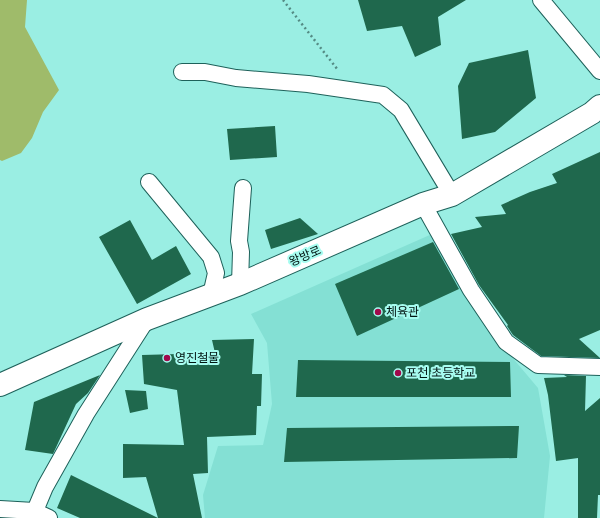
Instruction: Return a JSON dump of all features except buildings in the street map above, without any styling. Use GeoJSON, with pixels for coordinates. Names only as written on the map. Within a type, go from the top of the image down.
{"type":"FeatureCollection","features":[{"type":"Feature","properties":{"kind":"main road","name":"왕방로"},"geometry":{"type":"LineString","coordinates":[[0,385],[147,319],[211,296],[423,204],[452,195],[597,111]]}},
{"type":"Feature","properties":{"kind":"street"},"geometry":{"type":"LineString","coordinates":[[541,0],[600,71]]}},
{"type":"Feature","properties":{"kind":"street"},"geometry":{"type":"LineString","coordinates":[[182,72],[205,72],[236,78],[308,84],[383,95],[401,110],[452,195]]}},
{"type":"Feature","properties":{"kind":"street"},"geometry":{"type":"LineString","coordinates":[[149,182],[211,257],[216,273],[211,296]]}},
{"type":"Feature","properties":{"kind":"street"},"geometry":{"type":"LineString","coordinates":[[240,284],[241,252],[239,240],[243,188]]}},
{"type":"Feature","properties":{"kind":"street"},"geometry":{"type":"LineString","coordinates":[[423,204],[469,286],[506,342],[538,365],[600,366]]}},
{"type":"Feature","properties":{"kind":"street"},"geometry":{"type":"LineString","coordinates":[[33,514],[45,487],[86,414],[147,319]]}},
{"type":"Feature","properties":{"kind":"street"},"geometry":{"type":"LineString","coordinates":[[0,509],[49,518]]}},
{"type":"Feature","properties":{"kind":"path"},"geometry":{"type":"LineString","coordinates":[[283,0],[335,66],[351,91]]}},
{"type":"Feature","properties":{"kind":"shaded area"},"geometry":{"type":"Polygon","coordinates":[[[0,0],[27,0],[25,27],[59,90],[43,112],[32,138],[21,153],[2,161],[0,160],[0,0]]]}},
{"type":"Feature","properties":{"kind":"shaded area","name":"포천 초등학교"},"geometry":{"type":"Polygon","coordinates":[[[432,234],[489,330],[538,388],[550,456],[544,518],[205,518],[203,495],[218,446],[263,445],[272,404],[267,343],[251,314],[432,234]]]}},
{"type":"Feature","properties":{"kind":"place","name":"체육관"},"geometry":{"type":"Point","coordinates":[378,312]}},
{"type":"Feature","properties":{"kind":"place","name":"영진철물"},"geometry":{"type":"Point","coordinates":[167,358]}},
{"type":"Feature","properties":{"kind":"place","name":"포천 초등학교"},"geometry":{"type":"Point","coordinates":[398,373]}}]}
